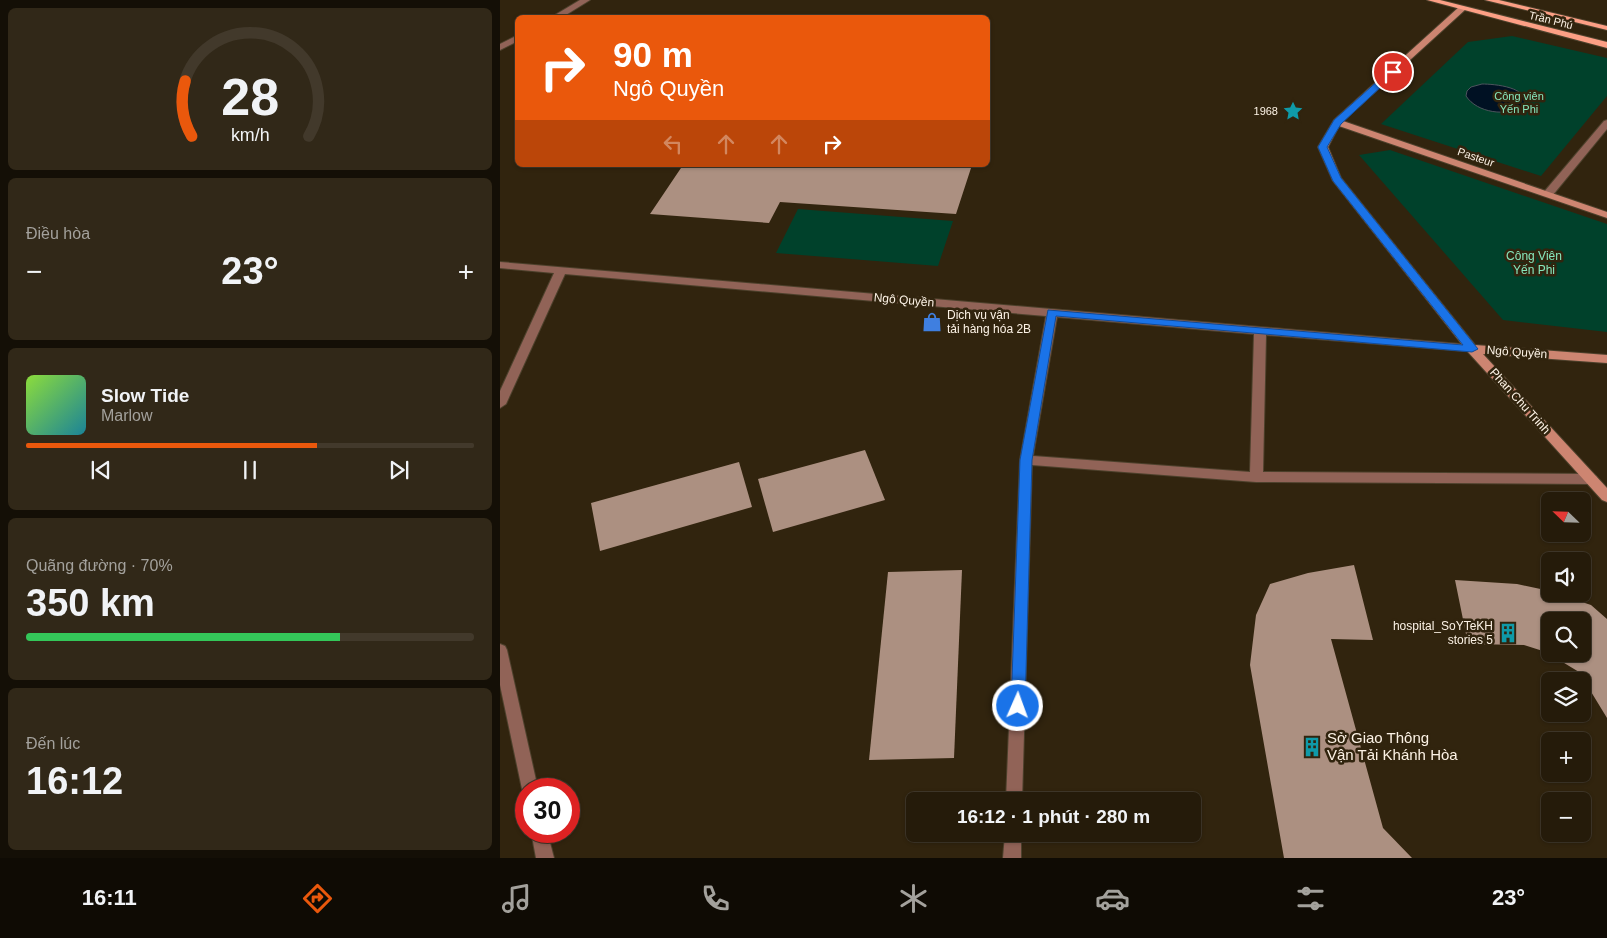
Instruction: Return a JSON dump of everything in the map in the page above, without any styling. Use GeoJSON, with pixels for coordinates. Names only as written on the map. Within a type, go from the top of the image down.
{"type":"FeatureCollection","features":[{"type":"Feature","properties":{"kind":"main road","name":"Trần Phú"},"geometry":{"type":"LineString","coordinates":[[1431,0],[1607,45]]}},
{"type":"Feature","properties":{"kind":"main road"},"geometry":{"type":"LineString","coordinates":[[1462,9],[1472,0]]}},
{"type":"Feature","properties":{"kind":"main road","name":"Trần Phú"},"geometry":{"type":"LineString","coordinates":[[1489,0],[1607,28]]}},
{"type":"Feature","properties":{"kind":"street"},"geometry":{"type":"LineString","coordinates":[[559,15],[586,0]]}},
{"type":"Feature","properties":{"kind":"street","name":"Phan Chu Trinh"},"geometry":{"type":"LineString","coordinates":[[1462,9],[1337,122],[1323,147],[1336,179],[1472,349],[1607,497]]}},
{"type":"Feature","properties":{"kind":"street"},"geometry":{"type":"LineString","coordinates":[[500,47],[515,39]]}},
{"type":"Feature","properties":{"kind":"street","name":"Pasteur"},"geometry":{"type":"LineString","coordinates":[[1337,122],[1607,215]]}},
{"type":"Feature","properties":{"kind":"street"},"geometry":{"type":"LineString","coordinates":[[1548,194],[1607,123]]}},
{"type":"Feature","properties":{"kind":"street","name":"Ngô Quyền"},"geometry":{"type":"LineString","coordinates":[[500,265],[1607,359]]}},
{"type":"Feature","properties":{"kind":"street"},"geometry":{"type":"LineString","coordinates":[[500,404],[561,270]]}},
{"type":"Feature","properties":{"kind":"street"},"geometry":{"type":"LineString","coordinates":[[1014,792],[1026,460],[1052,313]]}},
{"type":"Feature","properties":{"kind":"street"},"geometry":{"type":"LineString","coordinates":[[1256,477],[1260,330]]}},
{"type":"Feature","properties":{"kind":"street"},"geometry":{"type":"LineString","coordinates":[[1026,460],[1256,477],[1590,479]]}},
{"type":"Feature","properties":{"kind":"street"},"geometry":{"type":"LineString","coordinates":[[500,650],[528,778]]}},
{"type":"Feature","properties":{"kind":"street"},"geometry":{"type":"LineString","coordinates":[[1012,858],[1013,842]]}},
{"type":"Feature","properties":{"kind":"street"},"geometry":{"type":"LineString","coordinates":[[542,843],[545,858]]}},
{"type":"Feature","properties":{"kind":"green space","name":"Công viên Yến Phi"},"geometry":{"type":"Polygon","coordinates":[[[1512,36],[1607,58],[1607,96],[1541,176],[1381,124],[1468,42],[1512,36]]]}},
{"type":"Feature","properties":{"kind":"green space","name":"Công Viên Yến Phi"},"geometry":{"type":"Polygon","coordinates":[[[1390,150],[1607,224],[1607,332],[1503,320],[1359,155],[1390,150]]]}},
{"type":"Feature","properties":{"kind":"green space"},"geometry":{"type":"Polygon","coordinates":[[[798,209],[953,221],[938,266],[776,253],[798,209]]]}},
{"type":"Feature","properties":{"kind":"water"},"geometry":{"type":"Polygon","coordinates":[[[1482,84],[1502,86],[1517,91],[1525,100],[1524,106],[1501,112],[1485,110],[1477,106],[1466,96],[1467,91],[1471,87],[1482,84]]]}},
{"type":"Feature","properties":{"kind":"building"},"geometry":{"type":"Polygon","coordinates":[[[682,167],[971,167],[956,214],[780,202],[769,223],[650,214],[682,167]]]}},
{"type":"Feature","properties":{"kind":"building"},"geometry":{"type":"Polygon","coordinates":[[[865,450],[885,500],[773,532],[758,479],[865,450]]]}},
{"type":"Feature","properties":{"kind":"building"},"geometry":{"type":"Polygon","coordinates":[[[739,462],[752,507],[600,551],[591,503],[739,462]]]}},
{"type":"Feature","properties":{"kind":"building","name":"Sở Giao Thông Vận Tải Khánh Hòa"},"geometry":{"type":"Polygon","coordinates":[[[1354,565],[1373,640],[1331,639],[1383,828],[1412,858],[1284,858],[1250,665],[1256,615],[1270,584],[1308,573],[1354,565]]]}},
{"type":"Feature","properties":{"kind":"building"},"geometry":{"type":"Polygon","coordinates":[[[962,570],[954,758],[869,760],[888,572],[962,570]]]}},
{"type":"Feature","properties":{"kind":"building","name":"hospital_SoYTeKH stories 5"},"geometry":{"type":"Polygon","coordinates":[[[1455,580],[1517,584],[1541,589],[1541,602],[1582,602],[1591,605],[1607,619],[1607,718],[1591,692],[1591,672],[1579,672],[1562,662],[1591,662],[1591,612],[1541,612],[1541,650],[1524,645],[1468,644],[1455,580]]]}},
{"type":"Feature","properties":{"kind":"place","name":"1968"},"geometry":{"type":"Point","coordinates":[1293,111]}},
{"type":"Feature","properties":{"kind":"place","name":"Dịch vụ vận tải hàng hóa 2B"},"geometry":{"type":"Point","coordinates":[932,322]}},
{"type":"Feature","properties":{"kind":"place","name":"hospital_SoYTeKH stories 5"},"geometry":{"type":"Point","coordinates":[1508,633]}},
{"type":"Feature","properties":{"kind":"place","name":"Sở Giao Thông Vận Tải Khánh Hòa"},"geometry":{"type":"Point","coordinates":[1312,747]}},
{"type":"Feature","properties":{"kind":"route"},"geometry":{"type":"LineString","coordinates":[[1018,706],[1026,460],[1052,313],[1472,349],[1336,179],[1323,147],[1337,122],[1393,72]]}}]}
